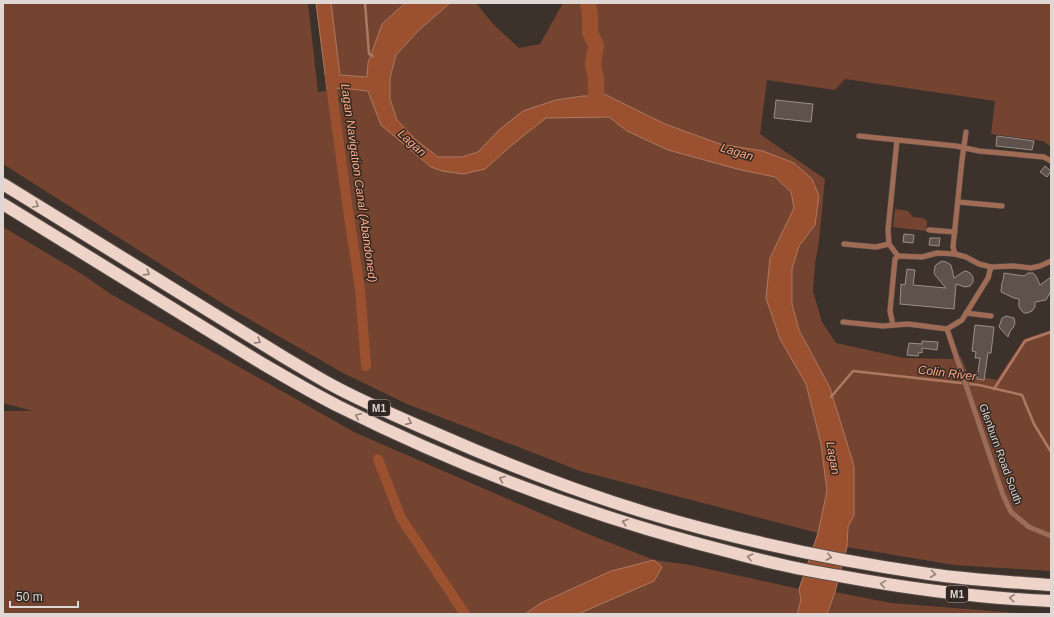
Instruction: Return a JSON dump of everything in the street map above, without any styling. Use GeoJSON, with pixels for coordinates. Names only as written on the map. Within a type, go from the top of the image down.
{"type":"FeatureCollection","features":[{"type":"Feature","properties":{"kind":"highway","name":"M1"},"geometry":{"type":"LineString","coordinates":[[3,184],[282,356],[329,383],[373,405],[477,452],[529,472],[644,512],[792,550],[931,574],[1051,585]]}},
{"type":"Feature","properties":{"kind":"highway","name":"M1"},"geometry":{"type":"LineString","coordinates":[[3,204],[263,364],[338,406],[435,452],[503,480],[572,505],[662,534],[788,567],[863,581],[936,592],[1051,601]]}},
{"type":"Feature","properties":{"kind":"lane"},"geometry":{"type":"LineString","coordinates":[[955,254],[955,232],[966,132]]}},
{"type":"Feature","properties":{"kind":"lane"},"geometry":{"type":"LineString","coordinates":[[859,136],[979,151],[1044,157],[1051,161]]}},
{"type":"Feature","properties":{"kind":"lane"},"geometry":{"type":"LineString","coordinates":[[897,140],[888,230],[889,244],[898,256]]}},
{"type":"Feature","properties":{"kind":"lane"},"geometry":{"type":"LineString","coordinates":[[958,202],[1002,206]]}},
{"type":"Feature","properties":{"kind":"lane"},"geometry":{"type":"LineString","coordinates":[[929,230],[955,232]]}},
{"type":"Feature","properties":{"kind":"lane"},"geometry":{"type":"LineString","coordinates":[[844,244],[876,247],[889,244]]}},
{"type":"Feature","properties":{"kind":"lane"},"geometry":{"type":"LineString","coordinates":[[898,256],[922,257],[937,253],[955,254],[966,257],[979,264],[991,267],[1013,266],[1031,268],[1051,261]]}},
{"type":"Feature","properties":{"kind":"lane"},"geometry":{"type":"LineString","coordinates":[[893,325],[890,311],[895,259],[898,256]]}},
{"type":"Feature","properties":{"kind":"lane"},"geometry":{"type":"LineString","coordinates":[[843,322],[883,326],[908,324],[947,329],[962,320],[988,278],[991,267]]}},
{"type":"Feature","properties":{"kind":"lane"},"geometry":{"type":"LineString","coordinates":[[966,313],[991,316]]}},
{"type":"Feature","properties":{"kind":"lane","name":"Glenburn Road South"},"geometry":{"type":"LineString","coordinates":[[947,329],[1003,495],[1011,512],[1029,527],[1051,536]]}},
{"type":"Feature","properties":{"kind":"shaded area"},"geometry":{"type":"Polygon","coordinates":[[[3,3],[308,3],[318,92],[342,88],[368,91],[381,125],[431,167],[485,169],[513,144],[546,118],[609,117],[627,131],[668,150],[741,170],[775,177],[791,192],[794,208],[785,228],[780,339],[806,384],[821,444],[827,491],[818,533],[580,471],[407,404],[343,373],[228,307],[3,164],[3,3]]]}},
{"type":"Feature","properties":{"kind":"shaded area"},"geometry":{"type":"Polygon","coordinates":[[[331,3],[405,3],[382,24],[368,63],[367,77],[340,75],[331,3]]]}},
{"type":"Feature","properties":{"kind":"shaded area"},"geometry":{"type":"Polygon","coordinates":[[[450,3],[476,3],[493,24],[519,48],[540,44],[563,3],[582,3],[593,96],[556,100],[499,130],[478,152],[462,157],[438,157],[415,139],[397,120],[390,99],[390,78],[396,55],[419,30],[450,3]]]}},
{"type":"Feature","properties":{"kind":"shaded area"},"geometry":{"type":"Polygon","coordinates":[[[595,3],[1051,3],[1051,147],[1043,141],[991,134],[995,101],[845,79],[835,90],[767,80],[760,134],[825,179],[813,291],[822,322],[836,343],[904,358],[951,359],[961,357],[968,374],[997,380],[1024,339],[1051,330],[1051,571],[954,565],[847,547],[848,527],[854,515],[854,466],[830,388],[799,330],[792,304],[792,269],[799,246],[815,225],[812,179],[794,163],[763,151],[720,144],[665,124],[604,94],[595,3]]]}},
{"type":"Feature","properties":{"kind":"shaded area"},"geometry":{"type":"Polygon","coordinates":[[[895,209],[908,211],[913,217],[923,218],[927,221],[926,231],[893,227],[895,209]]]}},
{"type":"Feature","properties":{"kind":"shaded area"},"geometry":{"type":"Polygon","coordinates":[[[3,227],[82,274],[109,293],[354,432],[588,534],[654,560],[611,571],[541,603],[525,614],[3,614],[3,411],[33,411],[3,403],[3,227]]]}},
{"type":"Feature","properties":{"kind":"shaded area"},"geometry":{"type":"Polygon","coordinates":[[[654,560],[690,565],[799,589],[801,600],[797,614],[578,614],[588,609],[654,560]]]}},
{"type":"Feature","properties":{"kind":"shaded area"},"geometry":{"type":"Polygon","coordinates":[[[835,592],[891,603],[1029,614],[827,614],[835,592]]]}},
{"type":"Feature","properties":{"kind":"water","name":"Lagan"},"geometry":{"type":"Polygon","coordinates":[[[316,3],[331,3],[340,75],[367,77],[368,63],[382,24],[405,3],[450,3],[419,30],[396,55],[390,78],[390,99],[397,120],[415,139],[438,157],[462,157],[478,152],[499,130],[523,111],[556,100],[604,94],[665,124],[720,144],[763,151],[794,163],[812,179],[819,196],[815,225],[799,246],[792,269],[792,304],[799,330],[830,388],[854,466],[854,515],[848,527],[847,547],[835,592],[827,614],[797,614],[801,600],[799,589],[818,533],[827,491],[821,444],[806,384],[780,339],[766,298],[770,258],[794,208],[791,192],[775,177],[741,170],[668,150],[627,131],[609,117],[546,118],[513,144],[485,169],[463,174],[442,171],[431,167],[381,125],[368,91],[342,88],[327,90],[316,3]]]}},
{"type":"Feature","properties":{"kind":"water"},"geometry":{"type":"Polygon","coordinates":[[[654,560],[662,567],[654,581],[578,614],[525,614],[541,603],[611,571],[654,560]]]}},
{"type":"Feature","properties":{"kind":"building"},"geometry":{"type":"Polygon","coordinates":[[[776,100],[813,104],[811,122],[774,118],[776,100]]]}},
{"type":"Feature","properties":{"kind":"building"},"geometry":{"type":"Polygon","coordinates":[[[997,136],[1034,141],[1032,150],[996,146],[997,136]]]}},
{"type":"Feature","properties":{"kind":"building"},"geometry":{"type":"Polygon","coordinates":[[[1045,166],[1051,171],[1047,177],[1040,172],[1045,166]]]}},
{"type":"Feature","properties":{"kind":"building"},"geometry":{"type":"Polygon","coordinates":[[[904,234],[914,235],[913,243],[903,242],[904,234]]]}},
{"type":"Feature","properties":{"kind":"building"},"geometry":{"type":"Polygon","coordinates":[[[930,238],[940,238],[939,246],[929,245],[930,238]]]}},
{"type":"Feature","properties":{"kind":"building"},"geometry":{"type":"Polygon","coordinates":[[[942,261],[951,265],[954,278],[966,271],[973,277],[973,282],[970,286],[965,287],[956,284],[954,309],[900,304],[901,284],[905,285],[907,269],[915,270],[913,285],[946,288],[934,273],[935,266],[942,261]]]}},
{"type":"Feature","properties":{"kind":"building"},"geometry":{"type":"Polygon","coordinates":[[[1004,273],[1024,276],[1028,273],[1033,273],[1040,285],[1051,277],[1051,291],[1046,300],[1035,302],[1035,307],[1032,311],[1024,313],[1019,307],[1019,299],[1001,292],[1004,273]]]}},
{"type":"Feature","properties":{"kind":"building"},"geometry":{"type":"Polygon","coordinates":[[[1006,316],[1014,318],[1015,323],[1008,337],[999,327],[1002,318],[1006,316]]]}},
{"type":"Feature","properties":{"kind":"building"},"geometry":{"type":"Polygon","coordinates":[[[975,325],[994,327],[991,353],[988,353],[984,380],[977,379],[980,358],[975,358],[976,352],[972,351],[975,325]]]}},
{"type":"Feature","properties":{"kind":"building"},"geometry":{"type":"Polygon","coordinates":[[[922,341],[938,342],[937,350],[922,348],[922,353],[919,352],[918,356],[907,355],[909,343],[922,344],[922,341]]]}},
{"type":"Feature","properties":{"kind":"waterway"},"geometry":{"type":"LineString","coordinates":[[365,3],[369,54],[373,56]]}},
{"type":"Feature","properties":{"kind":"waterway"},"geometry":{"type":"LineString","coordinates":[[588,3],[590,32],[596,46],[593,64],[596,78],[596,105]]}},
{"type":"Feature","properties":{"kind":"waterway","name":"Lagan Navigation Canal (Abandoned)"},"geometry":{"type":"LineString","coordinates":[[330,77],[360,289],[366,366]]}},
{"type":"Feature","properties":{"kind":"waterway"},"geometry":{"type":"LineString","coordinates":[[994,389],[1025,341],[1051,332]]}},
{"type":"Feature","properties":{"kind":"waterway","name":"Colin River"},"geometry":{"type":"LineString","coordinates":[[831,397],[853,371],[979,385],[1022,395],[1034,424],[1051,452]]}},
{"type":"Feature","properties":{"kind":"waterway","name":"Lagan Navigation Canal (Abandoned)"},"geometry":{"type":"LineString","coordinates":[[378,459],[401,518],[465,614]]}}]}
